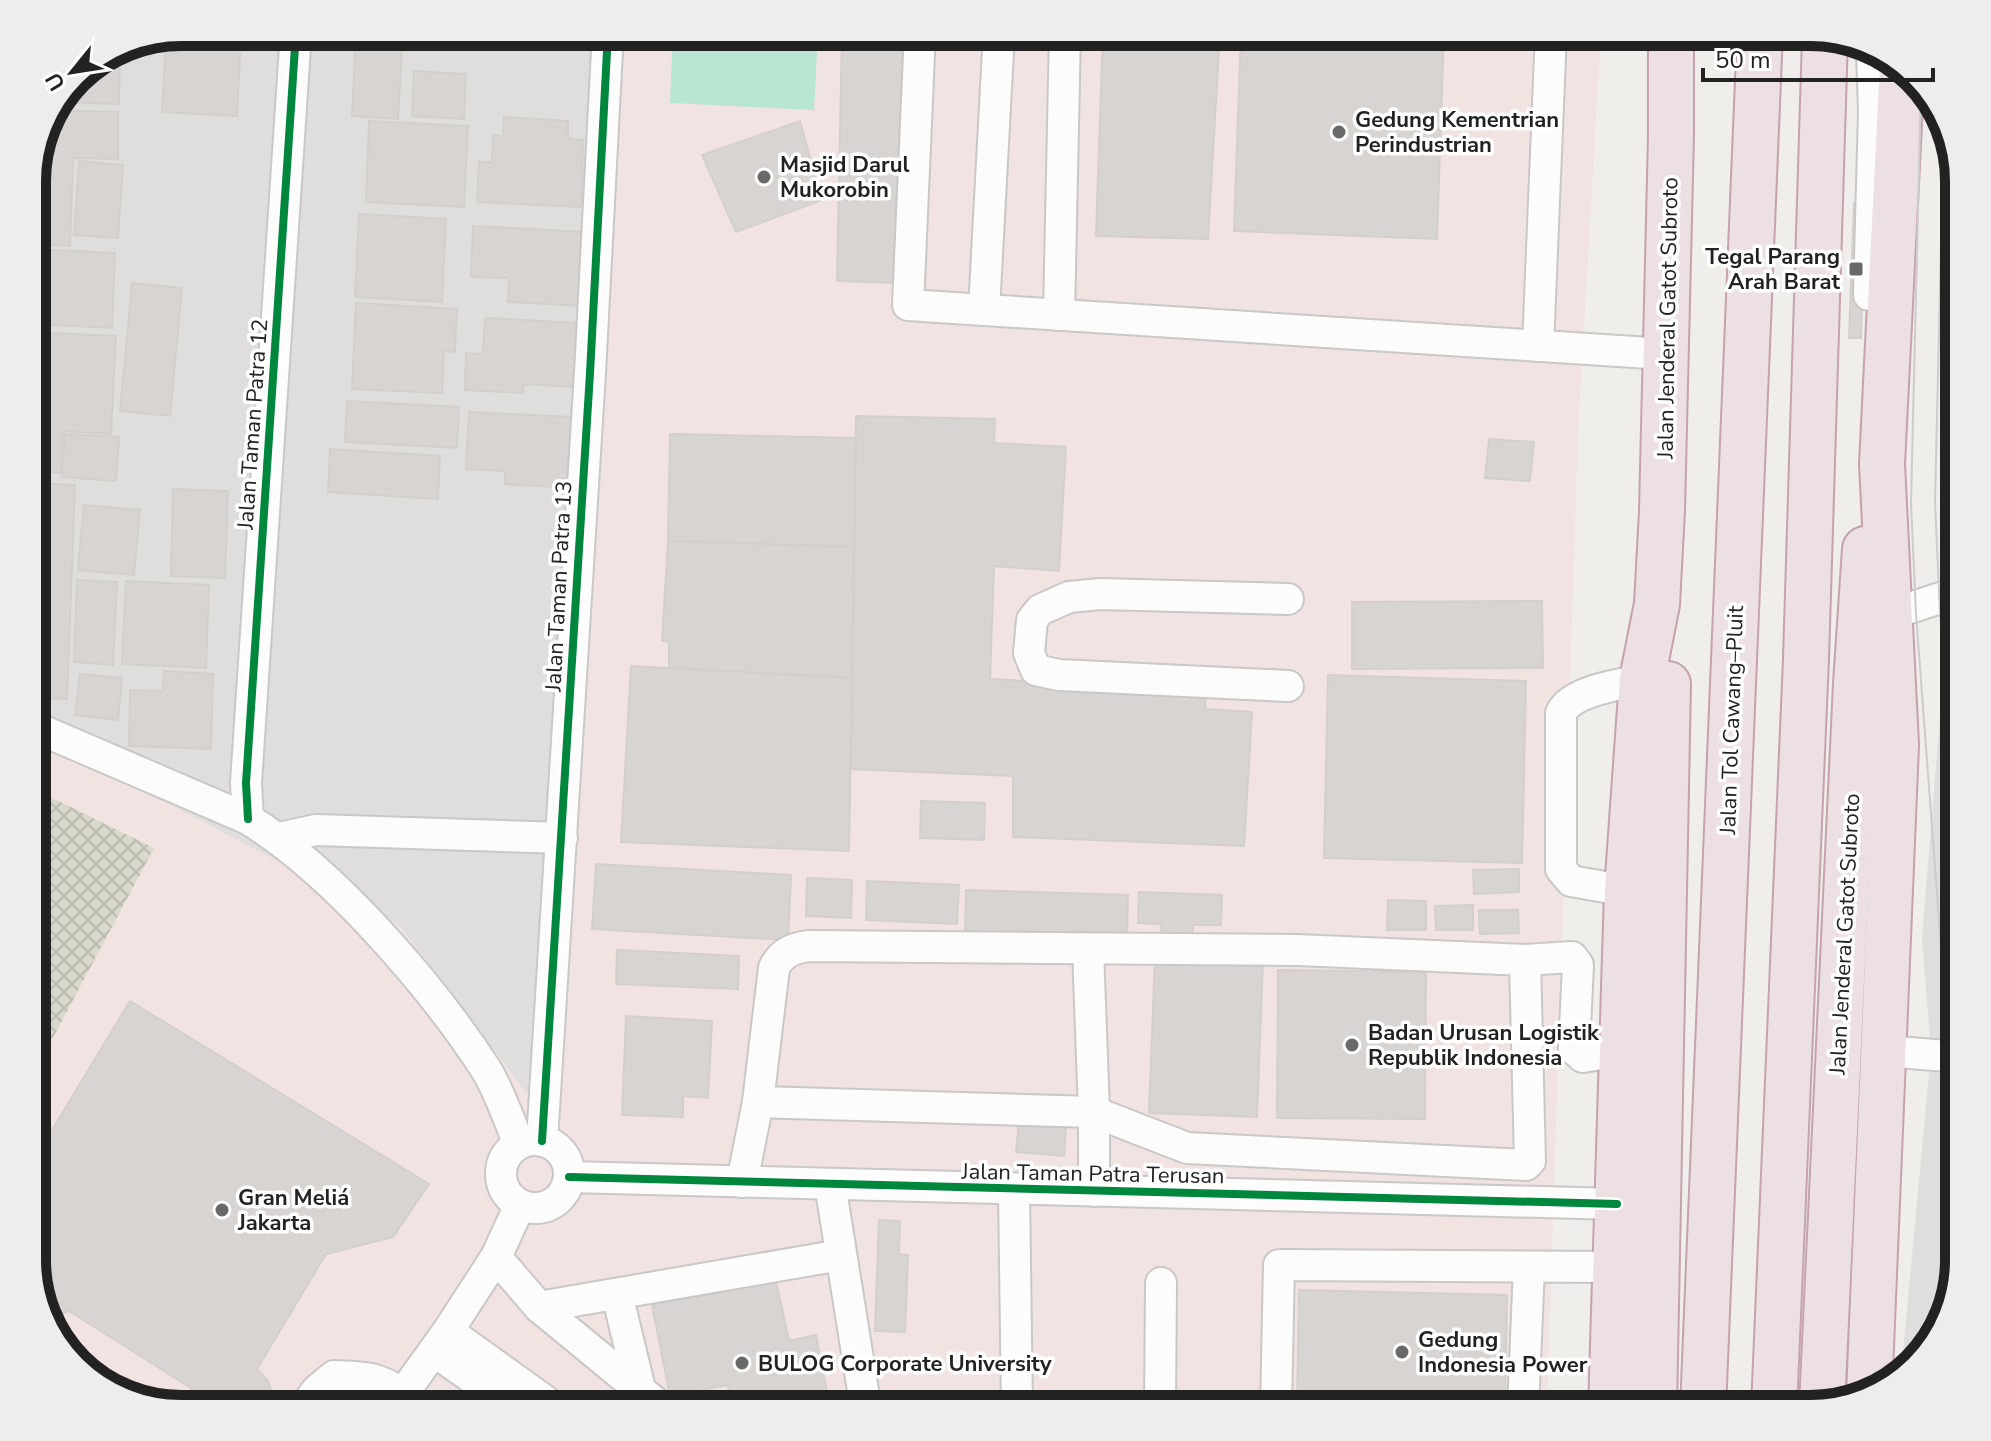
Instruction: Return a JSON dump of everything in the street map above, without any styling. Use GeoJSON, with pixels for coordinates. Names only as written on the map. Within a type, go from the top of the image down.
{"type":"FeatureCollection","features":[{"type":"Feature","properties":{"kind":"highway","name":"Jalan Jenderal Gatot Subroto"},"geometry":{"type":"LineString","coordinates":[[1612,1395],[1627,891],[1642,680],[1657,604],[1665,428],[1671,46]]}},
{"type":"Feature","properties":{"kind":"highway","name":"Jalan Tol Cawang–Pluit"},"geometry":{"type":"LineString","coordinates":[[1704,1395],[1759,46]]}},
{"type":"Feature","properties":{"kind":"highway"},"geometry":{"type":"LineString","coordinates":[[1775,1395],[1806,659],[1825,47]]}},
{"type":"Feature","properties":{"kind":"highway","name":"Jalan Jenderal Gatot Subroto"},"geometry":{"type":"LineString","coordinates":[[1870,1381],[1896,745],[1882,464],[1901,82]]}},
{"type":"Feature","properties":{"kind":"highway","name":"Jalan Jenderal Gatot Subroto"},"geometry":{"type":"LineString","coordinates":[[1823,1394],[1856,684],[1866,538],[1882,464]]}},
{"type":"Feature","properties":{"kind":"highway","name":"Jalan Jenderal Gatot Subroto"},"geometry":{"type":"LineString","coordinates":[[1654,1395],[1668,780],[1668,666],[1657,604]]}},
{"type":"Feature","properties":{"kind":"street","name":"Jalan Taman Patra 12"},"geometry":{"type":"LineString","coordinates":[[248,819],[246,783],[295,46]]}},
{"type":"Feature","properties":{"kind":"street","name":"Jalan Taman Patra 13"},"geometry":{"type":"LineString","coordinates":[[531,1142],[562,838],[607,46]]}},
{"type":"Feature","properties":{"kind":"street"},"geometry":{"type":"LineString","coordinates":[[919,46],[908,305],[1665,354]]}},
{"type":"Feature","properties":{"kind":"street"},"geometry":{"type":"LineString","coordinates":[[984,310],[998,46]]}},
{"type":"Feature","properties":{"kind":"street"},"geometry":{"type":"LineString","coordinates":[[1059,315],[1065,46]]}},
{"type":"Feature","properties":{"kind":"street"},"geometry":{"type":"LineString","coordinates":[[1538,346],[1550,46]]}},
{"type":"Feature","properties":{"kind":"street"},"geometry":{"type":"LineString","coordinates":[[1872,61],[1868,360],[1882,464]]}},
{"type":"Feature","properties":{"kind":"street"},"geometry":{"type":"LineString","coordinates":[[1873,162],[1900,81]]}},
{"type":"Feature","properties":{"kind":"street"},"geometry":{"type":"LineString","coordinates":[[1288,599],[1100,594],[1069,597],[1040,610],[1032,620],[1029,653],[1036,670],[1059,675],[1288,686]]}},
{"type":"Feature","properties":{"kind":"street"},"geometry":{"type":"LineString","coordinates":[[1891,614],[1945,597]]}},
{"type":"Feature","properties":{"kind":"street"},"geometry":{"type":"LineString","coordinates":[[1627,891],[1571,881],[1561,869],[1561,713],[1572,700],[1612,685],[1642,680]]}},
{"type":"Feature","properties":{"kind":"street"},"geometry":{"type":"LineString","coordinates":[[46,732],[248,819],[279,838],[362,916],[427,990],[488,1073],[531,1142],[562,1154],[569,1177],[565,1190],[546,1207],[533,1209],[520,1205],[510,1197],[501,1173],[510,1151],[531,1142]]}},
{"type":"Feature","properties":{"kind":"street"},"geometry":{"type":"LineString","coordinates":[[279,838],[316,830],[562,838]]}},
{"type":"Feature","properties":{"kind":"street"},"geometry":{"type":"LineString","coordinates":[[742,1182],[758,1102],[774,968],[782,955],[794,948],[1298,950],[1525,960],[1572,957],[1578,965],[1574,1049],[1583,1057],[1621,1051]]}},
{"type":"Feature","properties":{"kind":"street"},"geometry":{"type":"LineString","coordinates":[[1088,949],[1094,1191]]}},
{"type":"Feature","properties":{"kind":"street"},"geometry":{"type":"LineString","coordinates":[[758,1102],[1094,1112],[1187,1148],[1526,1165],[1530,1161],[1525,960]]}},
{"type":"Feature","properties":{"kind":"street"},"geometry":{"type":"LineString","coordinates":[[1885,1051],[1945,1056]]}},
{"type":"Feature","properties":{"kind":"street","name":"Jalan Taman Patra Terusan"},"geometry":{"type":"LineString","coordinates":[[569,1177],[1617,1204]]}},
{"type":"Feature","properties":{"kind":"street"},"geometry":{"type":"LineString","coordinates":[[830,1184],[864,1395]]}},
{"type":"Feature","properties":{"kind":"street"},"geometry":{"type":"LineString","coordinates":[[1014,1190],[1017,1395]]}},
{"type":"Feature","properties":{"kind":"street"},"geometry":{"type":"LineString","coordinates":[[402,1395],[496,1257],[520,1205]]}},
{"type":"Feature","properties":{"kind":"street"},"geometry":{"type":"LineString","coordinates":[[539,1307],[841,1255]]}},
{"type":"Feature","properties":{"kind":"street"},"geometry":{"type":"LineString","coordinates":[[496,1257],[539,1307],[647,1395]]}},
{"type":"Feature","properties":{"kind":"street"},"geometry":{"type":"LineString","coordinates":[[1276,1395],[1279,1265],[1614,1267]]}},
{"type":"Feature","properties":{"kind":"street"},"geometry":{"type":"LineString","coordinates":[[1524,1395],[1529,1267]]}},
{"type":"Feature","properties":{"kind":"street"},"geometry":{"type":"LineString","coordinates":[[1160,1395],[1161,1283]]}},
{"type":"Feature","properties":{"kind":"street"},"geometry":{"type":"LineString","coordinates":[[617,1294],[640,1389]]}},
{"type":"Feature","properties":{"kind":"street"},"geometry":{"type":"LineString","coordinates":[[441,1341],[528,1395]]}},
{"type":"Feature","properties":{"kind":"street"},"geometry":{"type":"LineString","coordinates":[[441,1341],[501,1395]]}},
{"type":"Feature","properties":{"kind":"street"},"geometry":{"type":"LineString","coordinates":[[313,1395],[334,1376],[369,1377],[390,1373],[401,1395]]}},
{"type":"Feature","properties":{"kind":"shaded area"},"geometry":{"type":"Polygon","coordinates":[[[181,46],[618,46],[551,1125],[46,743],[46,172],[56,129],[66,112],[112,112],[112,66],[129,56],[155,49],[181,46]]]}},
{"type":"Feature","properties":{"kind":"shaded area"},"geometry":{"type":"Polygon","coordinates":[[[618,46],[1600,46],[1578,430],[1547,1395],[181,1395],[138,1388],[113,1377],[79,1349],[56,1312],[46,1269],[46,739],[398,924],[550,1124],[618,46]]]}},
{"type":"Feature","properties":{"kind":"shaded area"},"geometry":{"type":"Polygon","coordinates":[[[1945,656],[1944,1278],[1927,1328],[1902,1358],[1931,1053],[1922,937],[1945,656]]]}},
{"type":"Feature","properties":{"kind":"shaded area"},"geometry":{"type":"Polygon","coordinates":[[[46,795],[154,848],[46,1051],[46,795]]]}},
{"type":"Feature","properties":{"kind":"green space"},"geometry":{"type":"Polygon","coordinates":[[[672,46],[817,46],[814,110],[670,103],[672,46]]]}},
{"type":"Feature","properties":{"kind":"building"},"geometry":{"type":"Polygon","coordinates":[[[240,46],[237,116],[162,112],[165,48],[240,46]]]}},
{"type":"Feature","properties":{"kind":"building"},"geometry":{"type":"Polygon","coordinates":[[[355,46],[402,46],[398,119],[352,116],[355,46]]]}},
{"type":"Feature","properties":{"kind":"building"},"geometry":{"type":"Polygon","coordinates":[[[842,46],[903,46],[898,283],[837,281],[842,46]]]}},
{"type":"Feature","properties":{"kind":"building"},"geometry":{"type":"Polygon","coordinates":[[[1103,46],[1219,46],[1208,239],[1096,236],[1103,46]]]}},
{"type":"Feature","properties":{"kind":"building","name":"Gedung Kementrian Perindustrian"},"geometry":{"type":"Polygon","coordinates":[[[1241,46],[1444,46],[1437,239],[1234,231],[1241,46]]]}},
{"type":"Feature","properties":{"kind":"building"},"geometry":{"type":"Polygon","coordinates":[[[120,61],[119,104],[112,104],[112,66],[120,61]]]}},
{"type":"Feature","properties":{"kind":"building"},"geometry":{"type":"Polygon","coordinates":[[[414,71],[466,74],[464,119],[412,116],[414,71]]]}},
{"type":"Feature","properties":{"kind":"building"},"geometry":{"type":"Polygon","coordinates":[[[66,112],[118,112],[118,159],[73,158],[70,246],[46,245],[46,172],[56,129],[66,112]]]}},
{"type":"Feature","properties":{"kind":"building"},"geometry":{"type":"Polygon","coordinates":[[[504,117],[568,121],[568,139],[583,140],[581,207],[477,202],[479,162],[492,162],[493,135],[503,136],[504,117]]]}},
{"type":"Feature","properties":{"kind":"building"},"geometry":{"type":"Polygon","coordinates":[[[369,121],[468,126],[464,207],[366,202],[369,121]]]}},
{"type":"Feature","properties":{"kind":"building","name":"Masjid Darul Mukorobin"},"geometry":{"type":"Polygon","coordinates":[[[800,121],[822,200],[736,232],[702,155],[800,121]]]}},
{"type":"Feature","properties":{"kind":"building"},"geometry":{"type":"Polygon","coordinates":[[[79,161],[123,165],[118,238],[74,235],[79,161]]]}},
{"type":"Feature","properties":{"kind":"building"},"geometry":{"type":"Polygon","coordinates":[[[1854,203],[1865,203],[1861,338],[1849,338],[1854,203]]]}},
{"type":"Feature","properties":{"kind":"building"},"geometry":{"type":"Polygon","coordinates":[[[359,214],[446,219],[442,302],[355,297],[359,214]]]}},
{"type":"Feature","properties":{"kind":"building"},"geometry":{"type":"Polygon","coordinates":[[[473,226],[585,232],[582,306],[508,302],[509,278],[471,277],[473,226]]]}},
{"type":"Feature","properties":{"kind":"building"},"geometry":{"type":"Polygon","coordinates":[[[46,250],[115,253],[112,328],[46,325],[46,250]]]}},
{"type":"Feature","properties":{"kind":"building"},"geometry":{"type":"Polygon","coordinates":[[[132,283],[182,288],[170,416],[120,411],[132,283]]]}},
{"type":"Feature","properties":{"kind":"building"},"geometry":{"type":"Polygon","coordinates":[[[356,303],[457,309],[455,352],[444,351],[442,393],[352,389],[356,303]]]}},
{"type":"Feature","properties":{"kind":"building"},"geometry":{"type":"Polygon","coordinates":[[[485,318],[578,323],[575,387],[524,384],[523,393],[465,390],[466,353],[483,354],[485,318]]]}},
{"type":"Feature","properties":{"kind":"building"},"geometry":{"type":"Polygon","coordinates":[[[46,333],[116,336],[111,434],[63,431],[61,473],[46,472],[46,333]]]}},
{"type":"Feature","properties":{"kind":"building"},"geometry":{"type":"Polygon","coordinates":[[[347,401],[459,407],[457,448],[345,442],[347,401]]]}},
{"type":"Feature","properties":{"kind":"building"},"geometry":{"type":"Polygon","coordinates":[[[469,412],[572,417],[569,488],[505,484],[505,471],[466,469],[469,412]]]}},
{"type":"Feature","properties":{"kind":"building"},"geometry":{"type":"Polygon","coordinates":[[[856,416],[995,419],[994,443],[1066,447],[1059,571],[994,566],[990,679],[1206,691],[1205,709],[1252,712],[1244,846],[1013,837],[1013,776],[851,769],[856,416]]]}},
{"type":"Feature","properties":{"kind":"building"},"geometry":{"type":"Polygon","coordinates":[[[65,434],[119,437],[116,481],[62,477],[65,434]]]}},
{"type":"Feature","properties":{"kind":"building"},"geometry":{"type":"Polygon","coordinates":[[[670,434],[856,438],[854,547],[668,541],[670,434]]]}},
{"type":"Feature","properties":{"kind":"building"},"geometry":{"type":"Polygon","coordinates":[[[1489,439],[1534,442],[1530,481],[1485,478],[1489,439]]]}},
{"type":"Feature","properties":{"kind":"building"},"geometry":{"type":"Polygon","coordinates":[[[330,449],[440,456],[438,499],[328,492],[330,449]]]}},
{"type":"Feature","properties":{"kind":"building"},"geometry":{"type":"Polygon","coordinates":[[[46,484],[75,485],[67,699],[46,698],[46,484]]]}},
{"type":"Feature","properties":{"kind":"building"},"geometry":{"type":"Polygon","coordinates":[[[173,489],[228,491],[225,578],[171,576],[173,489]]]}},
{"type":"Feature","properties":{"kind":"building"},"geometry":{"type":"Polygon","coordinates":[[[84,505],[140,510],[134,575],[78,570],[84,505]]]}},
{"type":"Feature","properties":{"kind":"building"},"geometry":{"type":"Polygon","coordinates":[[[668,541],[854,547],[852,678],[669,668],[669,642],[662,641],[668,541]]]}},
{"type":"Feature","properties":{"kind":"building"},"geometry":{"type":"Polygon","coordinates":[[[77,580],[117,582],[113,665],[74,662],[77,580]]]}},
{"type":"Feature","properties":{"kind":"building"},"geometry":{"type":"Polygon","coordinates":[[[126,581],[209,585],[206,668],[122,664],[126,581]]]}},
{"type":"Feature","properties":{"kind":"building"},"geometry":{"type":"Polygon","coordinates":[[[1542,601],[1543,668],[1352,669],[1352,602],[1542,601]]]}},
{"type":"Feature","properties":{"kind":"building"},"geometry":{"type":"Polygon","coordinates":[[[631,666],[852,678],[849,851],[621,842],[631,666]]]}},
{"type":"Feature","properties":{"kind":"building"},"geometry":{"type":"Polygon","coordinates":[[[164,671],[213,674],[211,749],[129,746],[130,690],[163,691],[164,671]]]}},
{"type":"Feature","properties":{"kind":"building"},"geometry":{"type":"Polygon","coordinates":[[[80,674],[122,678],[118,720],[75,715],[80,674]]]}},
{"type":"Feature","properties":{"kind":"building"},"geometry":{"type":"Polygon","coordinates":[[[1328,675],[1526,681],[1522,863],[1324,858],[1328,675]]]}},
{"type":"Feature","properties":{"kind":"building"},"geometry":{"type":"Polygon","coordinates":[[[921,801],[985,803],[984,840],[920,838],[921,801]]]}},
{"type":"Feature","properties":{"kind":"building"},"geometry":{"type":"Polygon","coordinates":[[[596,864],[791,875],[788,940],[592,929],[596,864]]]}},
{"type":"Feature","properties":{"kind":"building"},"geometry":{"type":"Polygon","coordinates":[[[1519,869],[1519,892],[1474,894],[1473,870],[1519,869]]]}},
{"type":"Feature","properties":{"kind":"building"},"geometry":{"type":"Polygon","coordinates":[[[807,878],[852,880],[851,918],[806,916],[807,878]]]}},
{"type":"Feature","properties":{"kind":"building"},"geometry":{"type":"Polygon","coordinates":[[[867,881],[959,885],[957,924],[866,920],[867,881]]]}},
{"type":"Feature","properties":{"kind":"building"},"geometry":{"type":"Polygon","coordinates":[[[966,890],[1128,895],[1127,937],[965,933],[966,890]]]}},
{"type":"Feature","properties":{"kind":"building"},"geometry":{"type":"Polygon","coordinates":[[[1139,892],[1222,895],[1221,925],[1193,925],[1192,947],[1160,945],[1161,924],[1138,923],[1139,892]]]}},
{"type":"Feature","properties":{"kind":"building"},"geometry":{"type":"Polygon","coordinates":[[[1388,900],[1426,901],[1426,930],[1387,930],[1388,900]]]}},
{"type":"Feature","properties":{"kind":"building"},"geometry":{"type":"Polygon","coordinates":[[[1473,905],[1473,930],[1436,930],[1435,906],[1473,905]]]}},
{"type":"Feature","properties":{"kind":"building"},"geometry":{"type":"Polygon","coordinates":[[[1479,910],[1518,910],[1519,933],[1480,934],[1479,910]]]}},
{"type":"Feature","properties":{"kind":"building"},"geometry":{"type":"Polygon","coordinates":[[[617,950],[739,956],[738,989],[616,984],[617,950]]]}},
{"type":"Feature","properties":{"kind":"building"},"geometry":{"type":"Polygon","coordinates":[[[1155,956],[1263,960],[1257,1117],[1149,1113],[1155,956]]]}},
{"type":"Feature","properties":{"kind":"building","name":"Badan Urusan Logistik Republik Indonesia"},"geometry":{"type":"Polygon","coordinates":[[[1278,970],[1426,972],[1425,1119],[1277,1118],[1278,970]]]}},
{"type":"Feature","properties":{"kind":"building","name":"Gran Meliá Jakarta"},"geometry":{"type":"Polygon","coordinates":[[[130,1001],[429,1184],[393,1237],[326,1254],[257,1369],[268,1381],[273,1395],[189,1395],[191,1388],[69,1311],[58,1315],[46,1269],[46,1140],[130,1001]]]}},
{"type":"Feature","properties":{"kind":"building"},"geometry":{"type":"Polygon","coordinates":[[[626,1016],[712,1021],[708,1098],[683,1096],[683,1117],[622,1115],[626,1016]]]}},
{"type":"Feature","properties":{"kind":"building"},"geometry":{"type":"Polygon","coordinates":[[[1019,1122],[1066,1126],[1064,1156],[1016,1152],[1019,1122]]]}},
{"type":"Feature","properties":{"kind":"building"},"geometry":{"type":"Polygon","coordinates":[[[879,1220],[900,1221],[899,1254],[908,1255],[905,1332],[875,1331],[879,1220]]]}},
{"type":"Feature","properties":{"kind":"building","name":"BULOG Corporate University"},"geometry":{"type":"Polygon","coordinates":[[[776,1281],[789,1341],[816,1335],[827,1395],[730,1395],[728,1385],[670,1395],[652,1305],[776,1281]]]}},
{"type":"Feature","properties":{"kind":"building","name":"Gedung Indonesia Power"},"geometry":{"type":"Polygon","coordinates":[[[1299,1290],[1507,1295],[1505,1395],[1297,1395],[1299,1290]]]}},
{"type":"Feature","properties":{"kind":"tram line"},"geometry":{"type":"LineString","coordinates":[[1921,105],[1911,503],[1916,614],[1945,1000]]}},
{"type":"Feature","properties":{"kind":"tram line"},"geometry":{"type":"LineString","coordinates":[[1943,159],[1935,503],[1945,680]]}},
{"type":"Feature","properties":{"kind":"cycle path"},"geometry":{"type":"LineString","coordinates":[[248,819],[246,783],[295,46]]}},
{"type":"Feature","properties":{"kind":"cycle path"},"geometry":{"type":"LineString","coordinates":[[542,1141],[607,46]]}},
{"type":"Feature","properties":{"kind":"cycle path"},"geometry":{"type":"LineString","coordinates":[[569,1177],[1617,1204]]}},
{"type":"Feature","properties":{"kind":"place","name":"Gedung Kementrian Perindustrian"},"geometry":{"type":"Point","coordinates":[1339,132]}},
{"type":"Feature","properties":{"kind":"place","name":"Masjid Darul Mukorobin"},"geometry":{"type":"Point","coordinates":[764,177]}},
{"type":"Feature","properties":{"kind":"place","name":"Tegal Parang Arah Barat"},"geometry":{"type":"Point","coordinates":[1856,269]}},
{"type":"Feature","properties":{"kind":"place","name":"Badan Urusan Logistik Republik Indonesia"},"geometry":{"type":"Point","coordinates":[1352,1045]}},
{"type":"Feature","properties":{"kind":"place","name":"Gran Meliá Jakarta"},"geometry":{"type":"Point","coordinates":[222,1210]}},
{"type":"Feature","properties":{"kind":"place","name":"Gedung Indonesia Power"},"geometry":{"type":"Point","coordinates":[1402,1352]}},
{"type":"Feature","properties":{"kind":"place","name":"BULOG Corporate University"},"geometry":{"type":"Point","coordinates":[742,1363]}}]}
